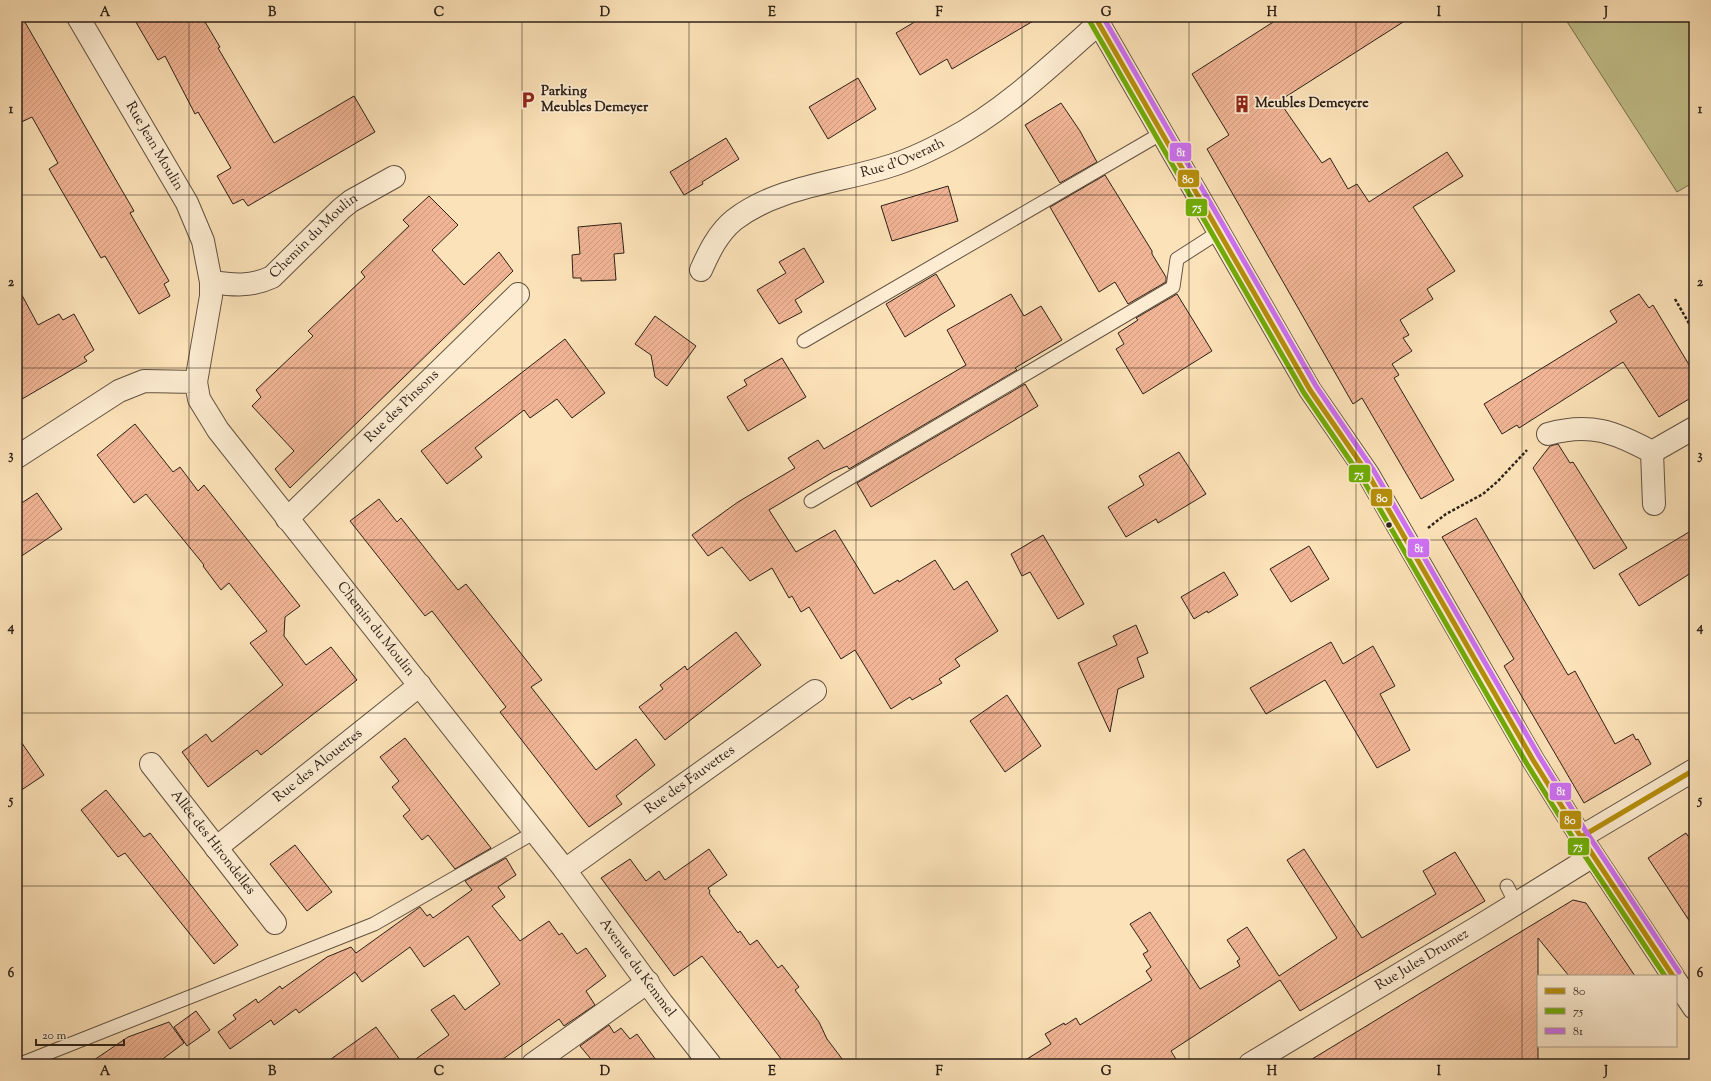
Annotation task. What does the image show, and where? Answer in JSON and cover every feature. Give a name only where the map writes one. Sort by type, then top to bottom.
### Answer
[{"type":"street","name":"Rue Jean Moulin","points":[[78,17],[187,204],[203,241],[211,282]]},
{"type":"street","points":[[1097,20],[1310,390],[1356,456],[1533,760],[1593,856],[1672,975]]},
{"type":"street","name":"Rue d'Overath","points":[[701,270],[710,248],[734,220],[759,205],[788,193],[896,164],[950,140],[974,126],[1006,103],[1097,20]]},
{"type":"street","name":"Chemin du Moulin","points":[[394,177],[351,201],[341,209],[272,277],[260,282],[248,284],[233,285],[211,282],[211,296],[196,382],[199,399],[207,414],[288,519],[565,870]]},
{"type":"street","name":"Rue des Pinsons","points":[[288,519],[518,294]]},
{"type":"street","points":[[17,457],[119,391],[132,385],[150,381],[196,382]]},
{"type":"street","points":[[1652,452],[1694,428]]},
{"type":"street","points":[[1548,434],[1570,429],[1591,429],[1623,437],[1652,452]]},
{"type":"street","points":[[1652,452],[1654,504]]},
{"type":"street","name":"Rue des Alouettes","points":[[216,848],[420,685]]},
{"type":"street","name":"Rue des Fauvettes","points":[[565,870],[815,691]]},
{"type":"street","name":"Allée des Hirondelles","points":[[150,764],[275,923]]},
{"type":"street","points":[[1581,837],[1694,770]]},
{"type":"street","name":"Rue Jules Drumez","points":[[1250,1064],[1511,895],[1593,856]]},
{"type":"street","name":"Avenue du Kemmel","points":[[565,870],[710,1064]]},
{"type":"street","points":[[533,1064],[648,982]]},
{"type":"street","points":[[1677,982],[1694,1008]]},
{"type":"lane","points":[[804,341],[1162,133]]},
{"type":"lane","points":[[811,501],[1173,287],[1177,259],[1219,232]]},
{"type":"lane","points":[[24,1062],[374,924],[535,832]]},
{"type":"path","points":[[1675,299],[1694,332]]},
{"type":"path","points":[[1409,546],[1446,514],[1483,494],[1498,481],[1518,458],[1548,434]]},
{"type":"shaded area","points":[[1564,17],[1694,17],[1694,182],[1677,192]]},
{"type":"building","points":[[17,17],[22,17],[134,211],[130,213],[169,281],[164,284],[170,296],[139,314],[105,256],[101,258],[49,169],[58,163],[32,117],[17,124]]},
{"type":"building","points":[[133,17],[202,17],[220,47],[218,48],[274,143],[354,96],[375,132],[248,206],[243,199],[233,204],[217,176],[231,168],[198,112],[195,114],[165,56],[158,60]]},
{"type":"building","points":[[923,17],[1040,17],[952,69],[947,59],[920,75],[896,33]]},
{"type":"building","points":[[1281,17],[1411,17],[1279,101],[1322,163],[1330,158],[1348,189],[1357,184],[1369,202],[1447,152],[1463,176],[1413,207],[1455,271],[1427,289],[1433,299],[1400,320],[1409,335],[1403,338],[1412,351],[1392,364],[1399,375],[1394,378],[1454,480],[1421,499],[1362,398],[1353,404],[1207,149],[1229,135],[1192,74]]},
{"type":"building","points":[[858,78],[876,109],[828,139],[809,107]]},
{"type":"building","points":[[1061,103],[1080,131],[1097,162],[1060,183],[1025,125]]},
{"type":"building","points":[[726,138],[739,159],[702,182],[703,184],[684,195],[670,172]]},
{"type":"building","points":[[1105,175],[1152,251],[1152,254],[1166,277],[1166,282],[1128,304],[1115,282],[1099,292],[1050,207]]},
{"type":"building","points":[[948,186],[958,221],[892,241],[881,206]]},
{"type":"building","points":[[429,196],[458,225],[432,250],[464,285],[499,252],[513,271],[290,488],[275,469],[294,451],[252,406],[261,397],[256,390],[313,336],[308,331],[365,277],[361,272],[409,226],[403,220]]},
{"type":"building","points":[[621,223],[624,253],[614,254],[616,280],[581,281],[581,278],[573,278],[572,255],[580,254],[578,227]]},
{"type":"building","points":[[804,248],[824,282],[795,300],[802,312],[779,324],[757,290],[786,273],[779,262]]},
{"type":"building","points":[[936,274],[955,306],[905,337],[886,304]]},
{"type":"building","points":[[17,286],[38,325],[59,314],[63,320],[74,314],[94,350],[84,357],[87,361],[17,402]]},
{"type":"building","points":[[1011,294],[1024,316],[1041,306],[1062,340],[1015,368],[1017,370],[849,469],[847,466],[833,472],[769,510],[796,552],[835,530],[874,594],[898,580],[899,582],[935,560],[954,590],[967,581],[998,631],[955,659],[960,666],[939,679],[942,683],[912,700],[910,697],[891,709],[855,650],[841,659],[809,607],[801,612],[792,596],[789,598],[772,568],[750,581],[722,547],[708,556],[692,535],[738,502],[795,468],[788,458],[818,440],[824,449],[966,365],[947,330]]},
{"type":"building","points":[[1177,294],[1212,351],[1143,394],[1116,349],[1124,344],[1118,333],[1138,320],[1136,318]]},
{"type":"building","points":[[1639,294],[1649,308],[1653,305],[1694,373],[1694,396],[1659,417],[1623,362],[1519,428],[1517,425],[1502,434],[1484,404],[1617,322],[1610,311]]},
{"type":"building","points":[[655,316],[696,346],[667,386],[655,377],[651,355],[635,344]]},
{"type":"building","points":[[565,339],[605,393],[572,418],[557,399],[530,418],[524,410],[475,448],[482,457],[447,484],[421,451]]},
{"type":"building","points":[[782,358],[806,397],[748,431],[727,397],[747,385],[744,380]]},
{"type":"building","points":[[1025,384],[1038,406],[871,507],[857,483]]},
{"type":"building","points":[[135,424],[173,472],[180,467],[198,491],[204,485],[300,606],[285,617],[284,636],[306,665],[331,647],[357,680],[261,755],[257,750],[208,787],[182,752],[206,734],[212,742],[283,685],[250,643],[267,631],[229,583],[221,590],[203,566],[204,565],[146,494],[134,503],[97,455]]},
{"type":"building","points":[[1558,444],[1570,463],[1573,462],[1627,548],[1594,569],[1533,468],[1550,446]]},
{"type":"building","points":[[1179,452],[1206,494],[1158,523],[1156,519],[1126,537],[1108,507],[1144,485],[1139,476]]},
{"type":"building","points":[[37,493],[62,529],[17,559],[17,506]]},
{"type":"building","points":[[379,499],[397,522],[401,518],[458,590],[466,584],[542,680],[531,687],[596,770],[636,739],[655,765],[616,796],[622,804],[589,827],[500,712],[506,707],[432,611],[425,616],[350,521]]},
{"type":"building","points":[[1476,518],[1568,675],[1575,671],[1615,744],[1633,734],[1636,740],[1638,739],[1651,764],[1584,803],[1504,666],[1514,659],[1442,537]]},
{"type":"building","points":[[1694,529],[1694,571],[1639,606],[1619,574]]},
{"type":"building","points":[[1043,535],[1084,604],[1058,619],[1030,572],[1022,576],[1011,554]]},
{"type":"building","points":[[1309,546],[1329,579],[1291,602],[1270,569]]},
{"type":"building","points":[[1224,572],[1238,595],[1208,613],[1207,611],[1194,619],[1181,597]]},
{"type":"building","points":[[1136,625],[1148,653],[1137,658],[1144,677],[1118,689],[1110,732],[1078,663],[1117,645],[1113,636]]},
{"type":"building","points":[[736,632],[761,665],[665,740],[639,707],[663,689],[660,685],[685,666],[687,670]]},
{"type":"building","points":[[1331,642],[1343,664],[1373,646],[1395,686],[1380,694],[1410,750],[1377,768],[1325,680],[1266,714],[1250,688]]},
{"type":"building","points":[[1007,695],[1041,746],[1005,772],[970,721]]},
{"type":"building","points":[[17,736],[44,775],[17,793]]},
{"type":"building","points":[[405,738],[491,848],[455,869],[428,835],[422,840],[403,816],[410,810],[392,787],[399,781],[380,757]]},
{"type":"building","points":[[106,790],[144,837],[150,833],[238,945],[214,964],[125,853],[118,857],[81,810]]},
{"type":"building","points":[[1686,833],[1694,845],[1694,928],[1648,858]]},
{"type":"building","points":[[295,845],[332,892],[307,911],[270,864]]},
{"type":"building","points":[[709,849],[727,875],[708,888],[710,891],[709,893],[738,933],[740,931],[750,945],[757,940],[778,968],[782,965],[799,987],[795,990],[819,1022],[827,1039],[846,1064],[785,1064],[702,956],[674,976],[601,878],[630,859],[646,881],[659,871],[665,880]]},
{"type":"building","points":[[1304,849],[1362,938],[1436,894],[1423,871],[1455,852],[1485,901],[1300,1011],[1280,980],[1171,1051],[1179,1064],[1019,1064],[1051,1044],[1045,1034],[1076,1018],[1080,1025],[1152,980],[1146,971],[1151,967],[1143,954],[1148,951],[1130,924],[1150,912],[1200,989],[1240,966],[1237,961],[1240,959],[1227,940],[1247,927],[1279,976],[1337,938],[1287,860]]},
{"type":"building","points":[[506,858],[516,875],[498,887],[505,897],[492,906],[520,941],[549,921],[559,935],[562,933],[577,954],[586,948],[606,976],[586,991],[595,1005],[564,1026],[559,1019],[496,1064],[409,1064],[449,1035],[431,1010],[454,995],[465,1010],[500,984],[468,936],[424,967],[410,947],[362,982],[355,972],[299,1013],[296,1009],[274,1025],[271,1020],[230,1049],[218,1032],[236,1019],[233,1015],[256,999],[258,1003],[280,986],[282,989],[327,957],[351,947],[356,953],[420,907],[427,916],[430,914],[433,918],[472,890],[465,881]]},
{"type":"building","points":[[1573,900],[1586,903],[1634,975],[1568,975],[1538,938],[1538,1064],[1304,1064]]},
{"type":"building","points":[[196,1011],[210,1030],[187,1046],[174,1027]]},
{"type":"building","points":[[169,1022],[184,1043],[156,1064],[88,1064],[128,1037]]},
{"type":"building","points":[[609,1025],[614,1033],[621,1028],[630,1039],[637,1034],[659,1064],[595,1064],[580,1046]]},
{"type":"building","points":[[376,1027],[403,1064],[324,1064]]},
{"type":"transit line","name":"80","points":[[1095,17],[1310,390],[1368,474],[1533,760],[1581,837],[1672,975]]},
{"type":"transit line","name":"81","points":[[1103,17],[1316,386],[1374,471],[1539,756],[1587,833],[1679,972]]},
{"type":"transit line","name":"75","points":[[1089,20],[1304,393],[1362,478],[1527,764],[1575,841],[1664,975]]},
{"type":"transit line","name":"80","points":[[1581,837],[1694,770]]},
{"type":"place","name":"Parking Meubles Demeyer","points":[[528,100]]},
{"type":"place","name":"Meubles Demeyere","points":[[1242,104]]}]
